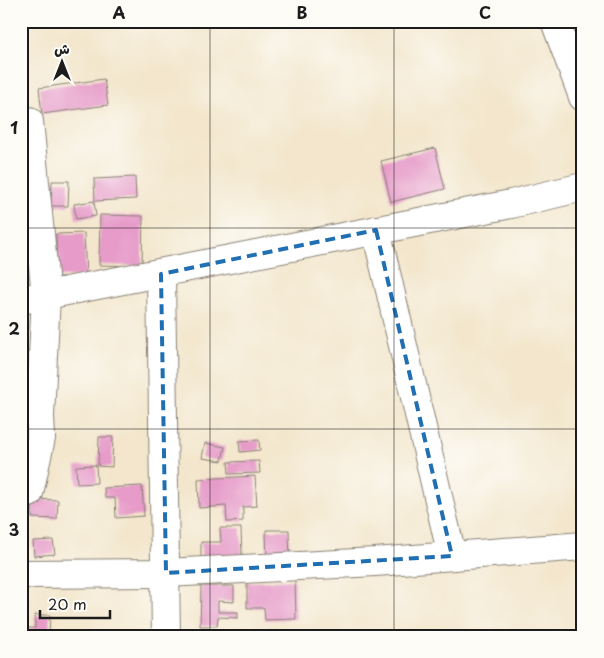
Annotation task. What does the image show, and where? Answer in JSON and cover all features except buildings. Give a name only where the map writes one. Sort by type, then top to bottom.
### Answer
[{"type":"street","points":[[555,21],[583,97]]},
{"type":"street","points":[[21,493],[29,493],[41,438],[34,298],[29,120]]},
{"type":"street","points":[[34,298],[511,204],[583,187]]},
{"type":"street","points":[[376,230],[452,556]]},
{"type":"street","points":[[161,274],[166,637]]},
{"type":"street","points":[[21,574],[166,573],[375,562],[583,546]]},
{"type":"highlighted area","points":[[376,230],[452,556],[166,573],[161,274]]}]
